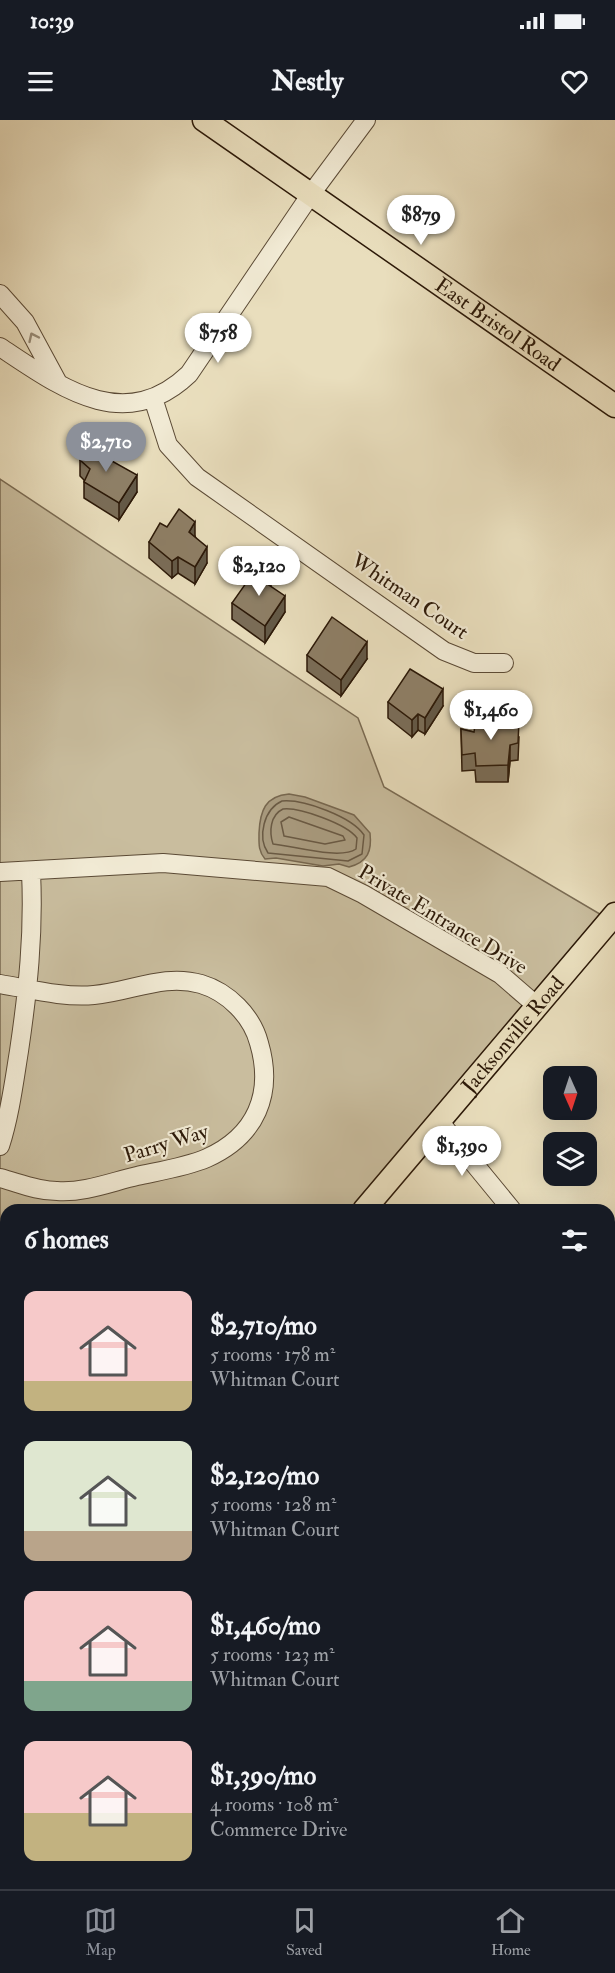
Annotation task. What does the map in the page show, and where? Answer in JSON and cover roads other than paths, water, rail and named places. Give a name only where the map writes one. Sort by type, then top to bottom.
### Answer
[{"type":"main road","name":"East Bristol Road","points":[[204,120],[615,405]]},
{"type":"main road","name":"Jacksonville Road","points":[[369,1204],[615,914]]},
{"type":"street","points":[[0,347],[84,398],[104,403],[153,398],[175,386],[189,374],[311,194],[366,120]]},
{"type":"street","points":[[0,294],[25,322],[59,384]]},
{"type":"street","name":"Whitman Court","points":[[153,398],[168,445],[196,477],[444,651],[474,663],[504,663]]},
{"type":"street","name":"Private Entrance Drive","points":[[0,872],[163,863],[328,878],[363,894],[500,974],[537,1006]]},
{"type":"street","points":[[0,1146],[11,1099],[28,988],[33,929],[32,872]]},
{"type":"street","name":"Parry Way","points":[[0,984],[72,995],[94,995],[159,981],[181,980],[203,985],[224,995],[249,1020],[257,1034],[263,1057],[265,1086],[261,1104],[242,1135],[229,1147],[205,1159],[68,1191],[42,1190],[0,1178]]},
{"type":"street","points":[[439,1121],[507,1204]]},
{"type":"water","points":[[289,794],[305,797],[354,815],[370,833],[370,845],[365,859],[349,867],[339,864],[323,866],[276,858],[265,859],[259,844],[260,825],[265,806],[274,798]]}]
